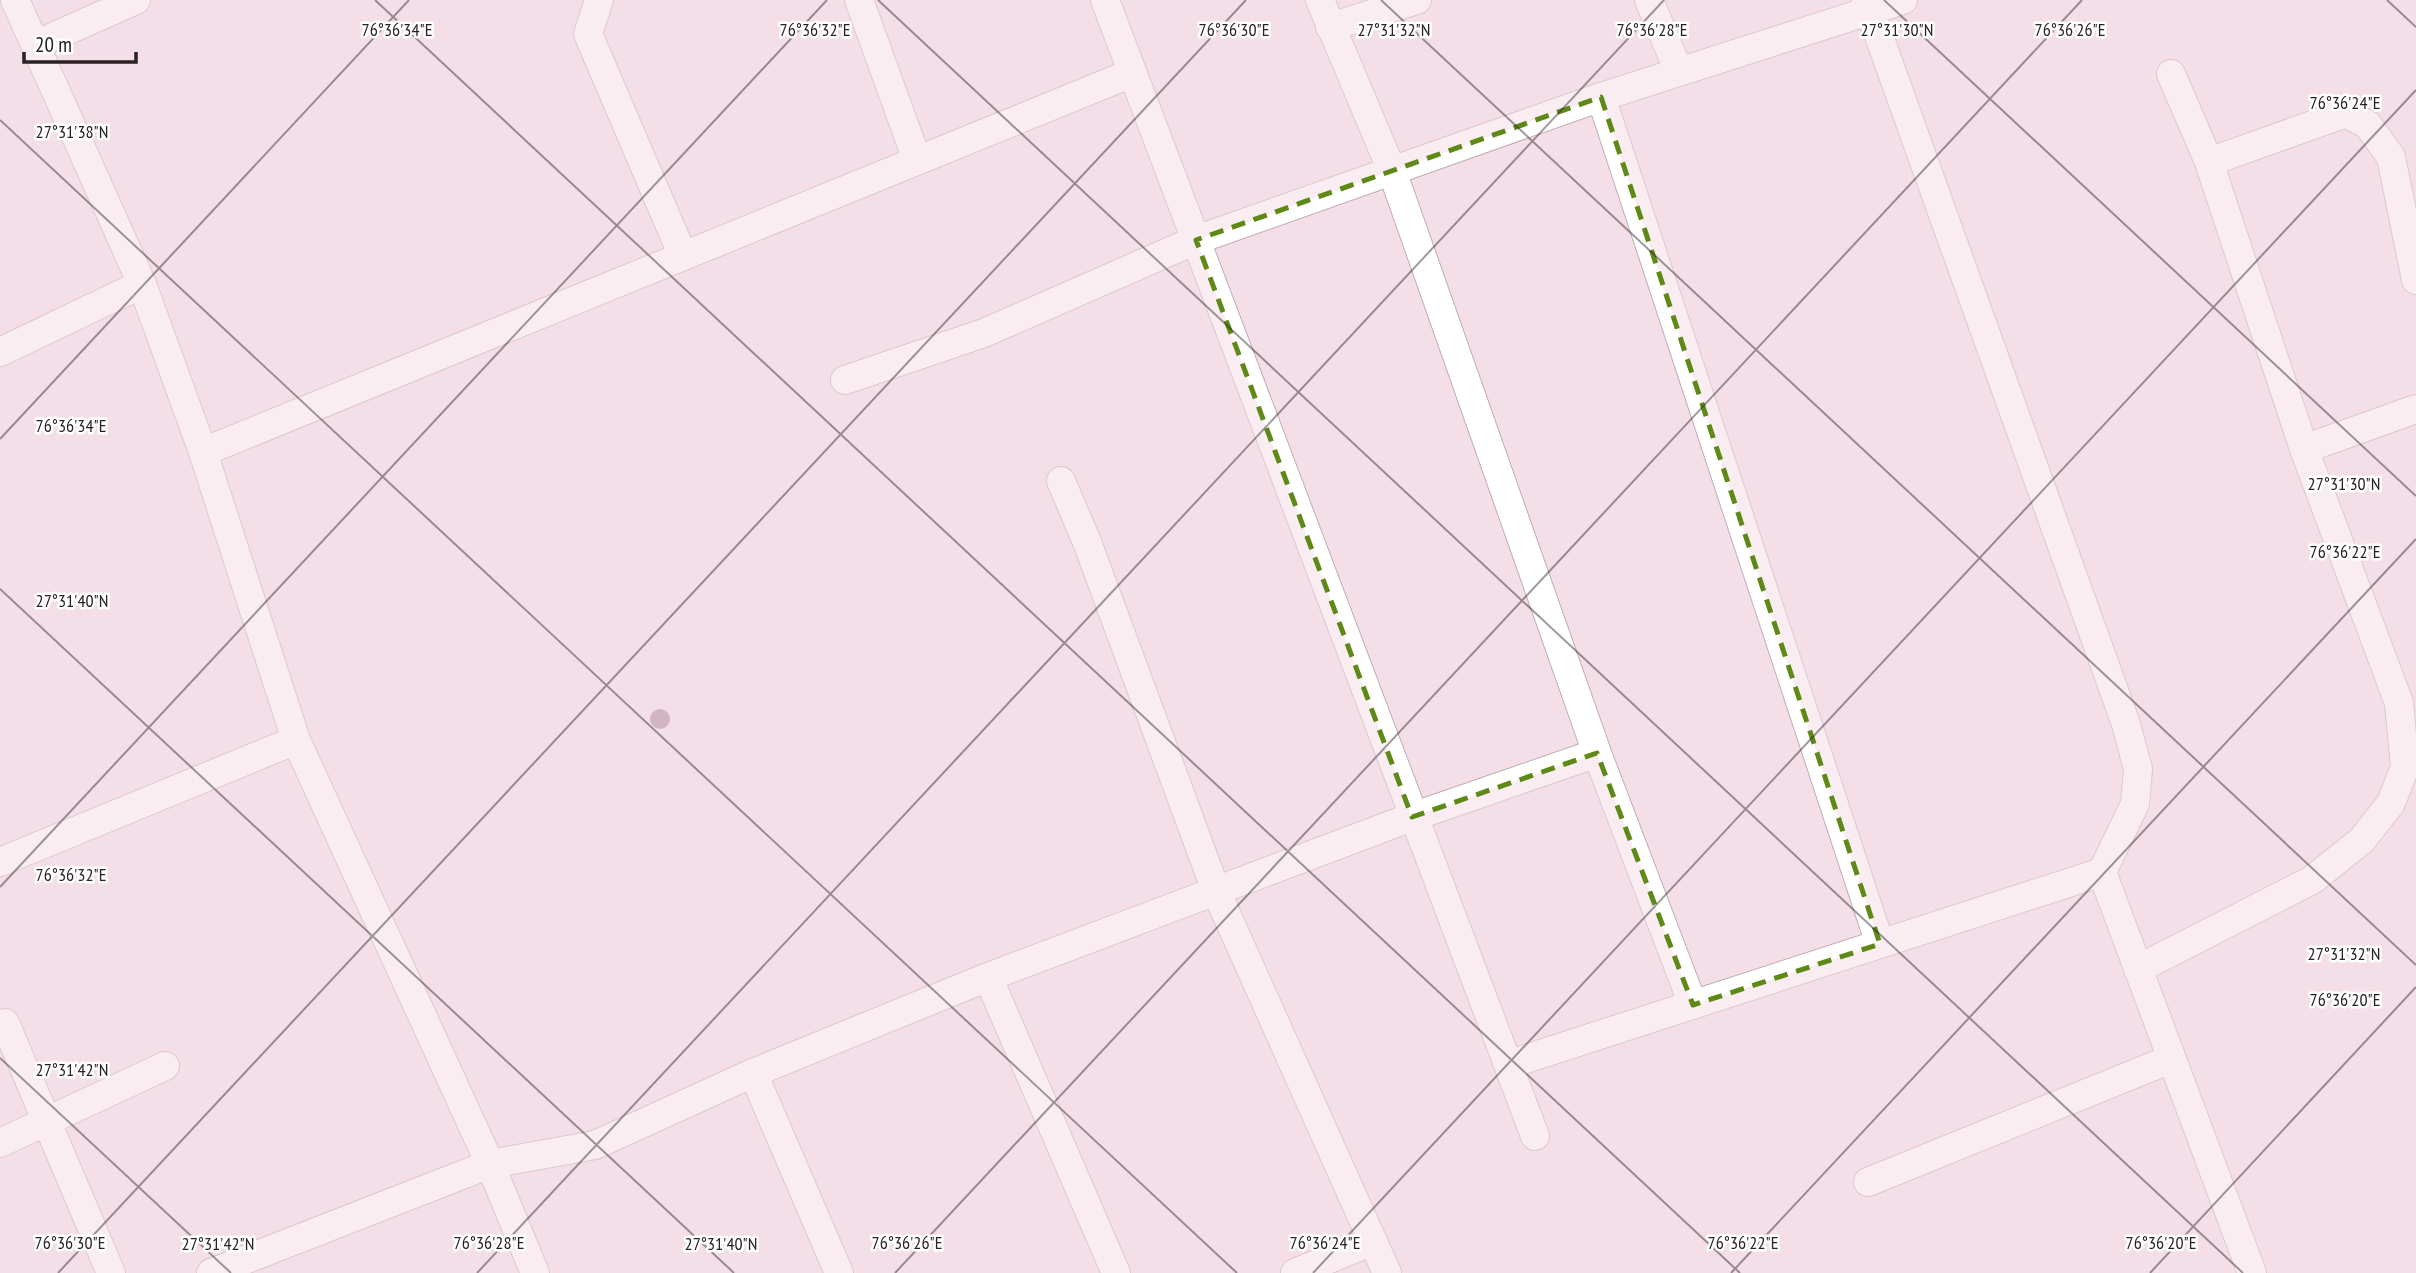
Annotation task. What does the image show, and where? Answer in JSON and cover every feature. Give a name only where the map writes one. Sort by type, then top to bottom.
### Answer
[{"type":"street","points":[[15,0],[37,44],[142,284],[203,452],[296,740],[490,1164],[535,1273]]},
{"type":"street","points":[[37,44],[136,0]]},
{"type":"street","points":[[599,0],[588,34],[683,256]]},
{"type":"street","points":[[859,0],[916,160]]},
{"type":"street","points":[[1105,0],[1412,817],[1510,1064],[1535,1136]]},
{"type":"street","points":[[1320,0],[1392,171],[1597,753],[1693,1004]]},
{"type":"street","points":[[1330,27],[1417,0]]},
{"type":"street","points":[[1649,0],[1679,72]]},
{"type":"street","points":[[845,380],[984,333],[1196,240],[1868,5],[1903,0]]},
{"type":"street","points":[[1510,1064],[2102,872],[2135,804],[2138,769],[2126,724],[1868,5]]},
{"type":"street","points":[[203,452],[1132,72]]},
{"type":"street","points":[[2138,969],[2312,880],[2362,839],[2391,803],[2404,767],[2399,703],[2304,449],[2209,162],[2171,74]]},
{"type":"street","points":[[1601,97],[1880,944]]},
{"type":"street","points":[[2209,162],[2346,113],[2368,125],[2392,157],[2416,280]]},
{"type":"street","points":[[0,352],[142,284]]},
{"type":"street","points":[[2304,449],[2416,409]]},
{"type":"street","points":[[1060,481],[1087,542],[1216,891],[1387,1273]]},
{"type":"street","points":[[0,862],[296,740]]},
{"type":"street","points":[[211,1273],[490,1164],[595,1144],[753,1073],[988,977],[1412,817],[1597,753]]},
{"type":"street","points":[[2102,872],[2252,1273]]},
{"type":"street","points":[[988,977],[1116,1273]]},
{"type":"street","points":[[5,1023],[111,1273]]},
{"type":"street","points":[[1868,1182],[2172,1059]]},
{"type":"street","points":[[0,1143],[164,1066]]},
{"type":"street","points":[[753,1073],[839,1273]]},
{"type":"street","points":[[1296,1273],[1373,1241]]},
{"type":"highlighted area","points":[[1601,97],[1880,944],[1693,1005],[1597,753],[1412,817],[1196,240]]}]
